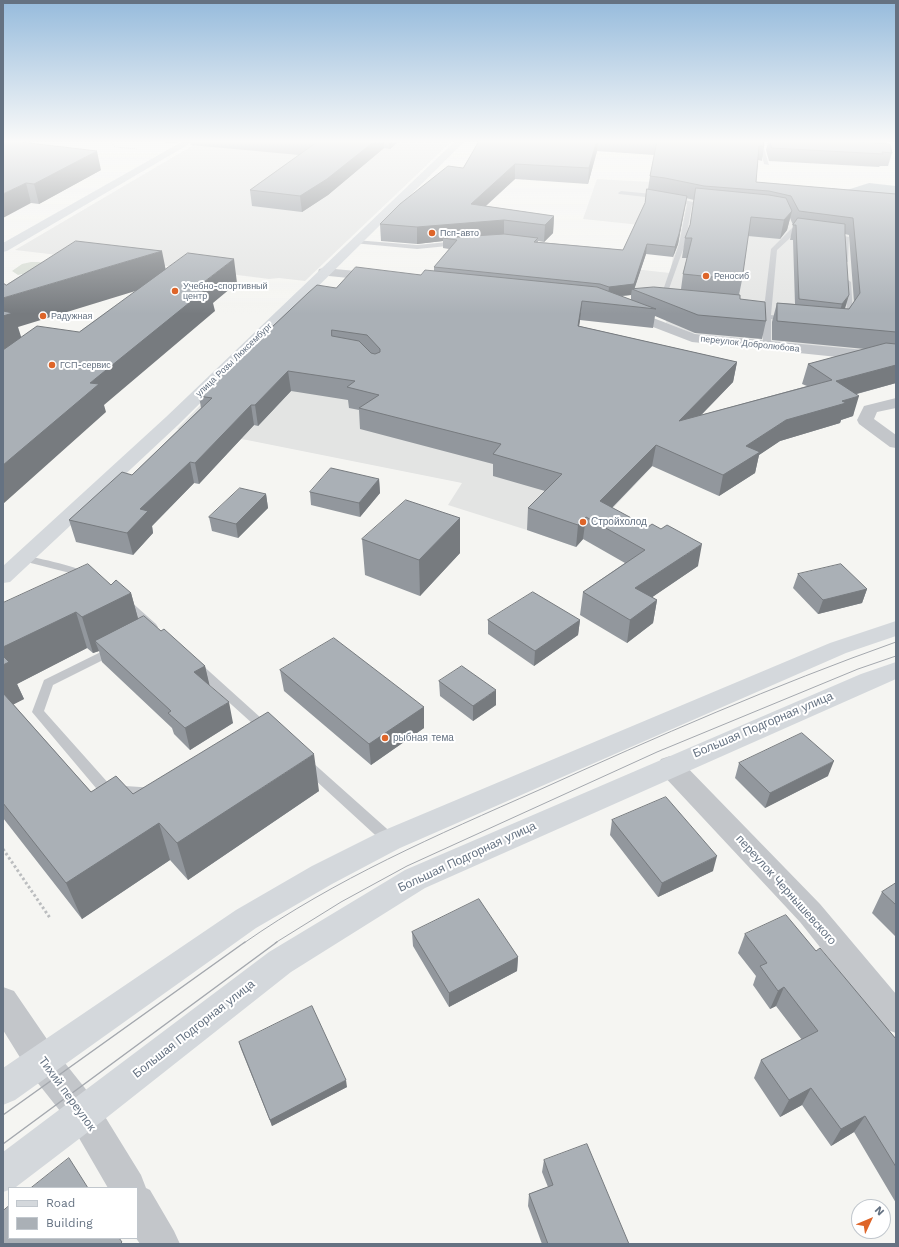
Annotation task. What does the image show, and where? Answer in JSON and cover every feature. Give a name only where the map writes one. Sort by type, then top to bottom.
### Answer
[{"type":"main road","points":[[3,248],[90,198]]},
{"type":"main road","name":"улица Розы Люксембург","points":[[3,577],[172,420],[401,198]]},
{"type":"main road","points":[[3,1088],[41,1060],[246,920],[322,875],[390,840],[838,648],[896,628]]},
{"type":"main road","name":"Большая Подгорная улица","points":[[3,1174],[84,1114],[280,962],[350,917],[415,879],[670,766],[862,683],[896,670]]},
{"type":"street","points":[[324,272],[394,279]]},
{"type":"street","points":[[658,298],[678,301]]},
{"type":"street","name":"переулок Добролюбова","points":[[637,300],[618,304],[692,338],[896,358]]},
{"type":"street","points":[[753,309],[767,314]]},
{"type":"street","points":[[896,403],[870,409],[865,420],[896,443]]},
{"type":"street","name":"переулок Чернышевского","points":[[670,766],[810,913],[896,1018]]},
{"type":"street","name":"Тихий переулок","points":[[3,1002],[41,1060],[84,1114],[127,1187]]},
{"type":"street","points":[[138,1205],[161,1244]]},
{"type":"lane","points":[[668,198],[717,207]]},
{"type":"lane","points":[[658,298],[682,244],[690,203]]},
{"type":"lane","points":[[767,346],[767,314],[774,249],[787,238],[791,228],[815,233]]},
{"type":"lane","points":[[823,234],[846,237],[846,266]]},
{"type":"lane","points":[[355,242],[417,247],[462,243]]},
{"type":"lane","points":[[840,325],[850,312],[847,274]]},
{"type":"lane","points":[[767,314],[796,320]]},
{"type":"lane","points":[[23,558],[74,571],[99,582]]},
{"type":"lane","points":[[119,596],[157,631],[140,636]]},
{"type":"lane","points":[[126,643],[48,683],[38,712],[106,790],[148,793],[161,785]]},
{"type":"lane","points":[[190,660],[278,739]]},
{"type":"lane","points":[[247,732],[260,724]]},
{"type":"lane","points":[[296,755],[390,840]]},
{"type":"path","points":[[3,848],[50,918]]},
{"type":"shaded area","points":[[103,198],[392,198],[305,281],[279,278],[269,279],[143,263],[134,264],[15,250]]},
{"type":"shaded area","points":[[590,198],[792,198],[896,210],[896,354],[787,345],[692,333],[666,323],[669,293],[628,290],[634,269],[670,273],[678,229],[583,219]]},
{"type":"shaded area","points":[[874,198],[896,198],[896,205]]},
{"type":"shaded area","points":[[31,262],[97,269],[32,272],[18,275],[12,271],[22,264]]},
{"type":"shaded area","points":[[271,334],[699,374],[733,382],[576,547],[448,505],[462,483],[247,440],[177,429]]},
{"type":"building","points":[[407,198],[477,198],[471,204],[554,216],[545,225],[504,220],[417,227],[380,224]]},
{"type":"building","points":[[646,198],[687,198],[675,247],[647,244],[634,284],[609,287],[600,284],[434,267],[457,240],[443,238],[504,234],[538,238],[534,242],[623,250],[645,203]]},
{"type":"building","points":[[694,198],[786,198],[792,211],[784,220],[751,217],[742,280],[683,274],[692,238],[685,238],[690,225]]},
{"type":"building","points":[[792,198],[896,198],[896,332],[777,321],[777,303],[849,309],[860,293],[853,218],[799,211]]},
{"type":"building","points":[[798,218],[845,224],[849,295],[842,304],[799,299],[796,225],[793,225]]},
{"type":"building","points":[[76,241],[162,251],[3,298],[3,283],[6,285]]},
{"type":"building","points":[[188,253],[234,259],[200,285],[210,286],[90,383],[99,384],[3,465],[3,350],[37,326],[79,332]]},
{"type":"building","points":[[356,267],[421,275],[425,270],[597,287],[656,309],[582,301],[578,326],[737,362],[679,421],[832,380],[808,364],[886,343],[896,344],[896,365],[836,381],[859,396],[842,401],[846,403],[786,420],[746,446],[760,452],[723,475],[656,445],[600,501],[648,527],[652,524],[661,529],[667,525],[702,544],[635,588],[657,600],[630,620],[583,592],[645,550],[586,517],[578,525],[528,508],[562,474],[493,454],[501,444],[359,408],[379,395],[347,387],[355,381],[288,371],[255,405],[251,405],[195,463],[190,462],[140,509],[148,511],[127,533],[69,520],[122,472],[132,475],[212,398],[199,396],[317,285],[336,288]],"holes":[[[332,330],[367,335],[380,349],[380,352],[375,354],[371,353],[359,341],[332,336]]]},
{"type":"building","points":[[654,287],[740,295],[740,299],[765,302],[766,321],[698,315],[632,289]]},
{"type":"building","points":[[3,311],[13,313],[3,316]]},
{"type":"building","points":[[331,468],[379,479],[359,503],[310,492]]},
{"type":"building","points":[[240,488],[266,494],[236,524],[209,517]]},
{"type":"building","points":[[406,500],[460,518],[419,560],[362,539]]},
{"type":"building","points":[[88,564],[111,585],[116,580],[131,593],[82,617],[76,612],[3,647],[3,603]]},
{"type":"building","points":[[841,564],[867,589],[823,600],[798,574]]},
{"type":"building","points":[[533,592],[580,620],[535,651],[488,620]]},
{"type":"building","points":[[144,616],[161,631],[164,629],[205,666],[194,672],[229,702],[185,728],[168,713],[171,711],[95,641]]},
{"type":"building","points":[[334,638],[424,707],[369,744],[280,670]]},
{"type":"building","points":[[3,656],[9,662],[3,665]]},
{"type":"building","points":[[462,666],[496,690],[473,706],[439,681]]},
{"type":"building","points":[[3,693],[91,792],[116,776],[133,794],[268,712],[314,754],[177,843],[159,823],[66,883],[3,803]]},
{"type":"building","points":[[802,733],[834,761],[770,793],[739,763]]},
{"type":"building","points":[[666,797],[717,856],[662,883],[612,820]]},
{"type":"building","points":[[896,883],[896,905],[882,892]]},
{"type":"building","points":[[479,899],[518,957],[449,993],[412,932]]},
{"type":"building","points":[[786,915],[816,951],[820,948],[896,1039],[896,1167],[865,1116],[841,1129],[811,1088],[789,1100],[761,1060],[818,1031],[784,987],[778,991],[760,966],[767,963],[745,934]]},
{"type":"building","points":[[312,1006],[346,1080],[270,1120],[239,1042]]},
{"type":"building","points":[[587,1144],[629,1244],[548,1244],[529,1194],[553,1185],[544,1160]]},
{"type":"building","points":[[69,1158],[87,1187],[32,1187]]},
{"type":"building","points":[[8,1207],[8,1239],[120,1239],[122,1242],[120,1244],[3,1244],[3,1211]]},
{"type":"tram line","points":[[244,943],[314,898],[350,878],[425,841],[716,712],[896,642]]},
{"type":"tram line","points":[[275,943],[341,902],[407,866],[657,752],[858,669],[896,656]]},
{"type":"tram line","points":[[3,1115],[245,942]]},
{"type":"tram line","points":[[3,1144],[277,942]]},
{"type":"place","name":"Псп-авто","points":[[432,233]]},
{"type":"place","name":"Реносиб","points":[[706,276]]},
{"type":"place","name":"Учебно-спортивный центр","points":[[175,291]]},
{"type":"place","name":"Радужная","points":[[43,316]]},
{"type":"place","name":"ГСП-сервис","points":[[52,365]]},
{"type":"place","name":"Стройхолод","points":[[583,522]]},
{"type":"place","name":"рыбная тема","points":[[385,738]]}]
